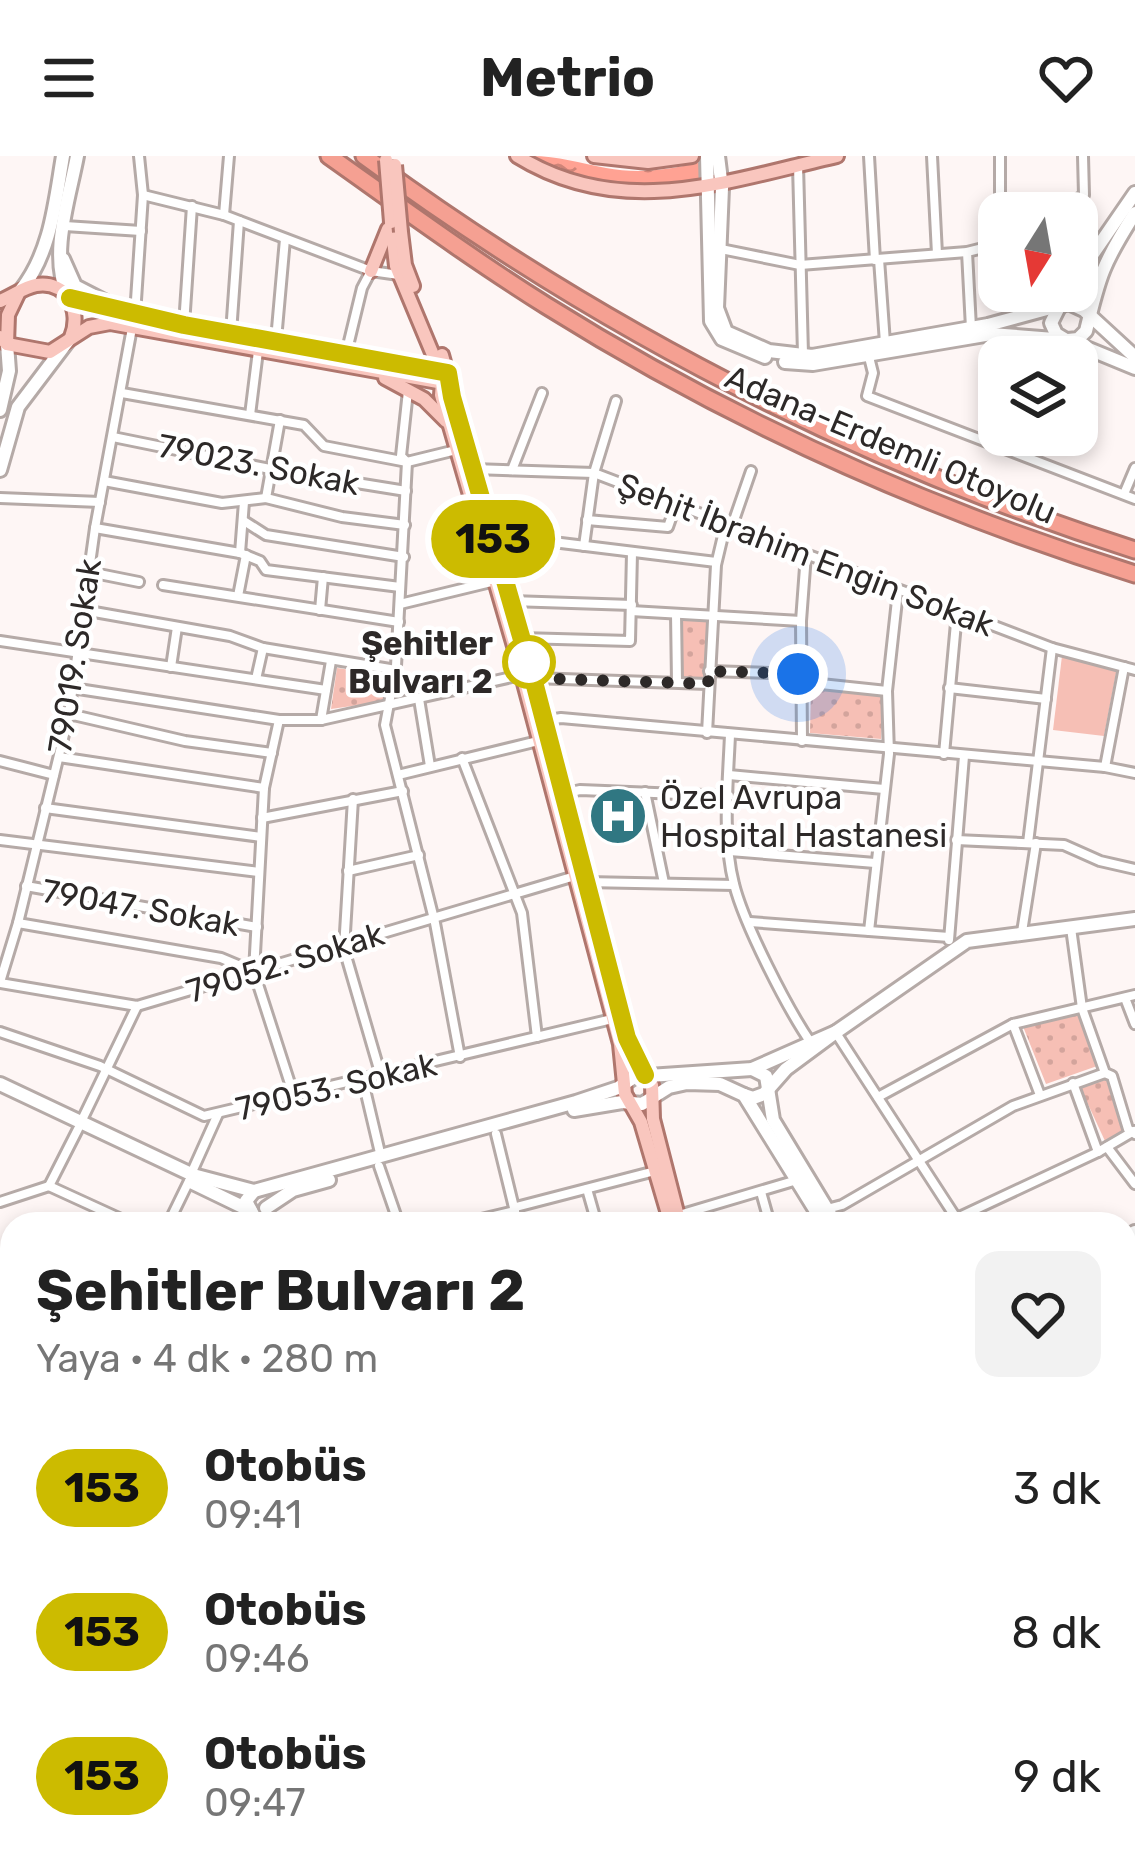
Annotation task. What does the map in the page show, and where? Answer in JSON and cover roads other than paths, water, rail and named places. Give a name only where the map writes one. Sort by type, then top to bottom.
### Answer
[{"type":"highway","name":"Adana-Erdemli Otoyolu","points":[[329,156],[549,307],[700,394],[926,498],[1135,574]]},
{"type":"highway","name":"Adana-Erdemli Otoyolu","points":[[364,156],[514,260],[710,373],[909,467],[1135,550]]},
{"type":"main road","points":[[0,410],[9,370],[3,341],[8,314],[34,274],[48,237],[63,156]]},
{"type":"main road","points":[[0,470],[18,406],[68,341],[76,321],[62,282],[61,252],[77,156]]},
{"type":"main road","points":[[517,156],[571,182],[623,193],[667,193],[837,156]]},
{"type":"main road","points":[[597,156],[648,162],[692,156]]},
{"type":"main road","points":[[707,156],[714,183]]},
{"type":"main road","points":[[718,156],[714,248],[717,308],[726,332],[769,351],[802,356],[867,351],[885,343],[1041,312]]},
{"type":"main road","points":[[391,159],[400,275],[445,378],[441,395],[544,721],[624,1083],[672,1212]]},
{"type":"main road","points":[[1098,247],[1135,193]]},
{"type":"main road","points":[[1083,336],[1101,268],[1135,213]]},
{"type":"main road","points":[[371,271],[396,227]]},
{"type":"main road","points":[[396,227],[511,601],[540,741],[627,1038],[652,1085],[658,1144],[674,1212]]},
{"type":"main road","points":[[714,248],[708,307],[715,331],[722,339],[768,359],[799,364],[991,334],[1016,336]]},
{"type":"main road","points":[[61,252],[75,286],[134,320]]},
{"type":"main road","points":[[0,302],[39,284],[51,285],[70,298],[134,320],[259,350],[374,371],[445,378]]},
{"type":"main road","points":[[1085,312],[1135,357]]},
{"type":"main road","points":[[3,341],[50,352],[92,326],[134,320],[409,366],[445,378]]},
{"type":"main road","points":[[409,366],[422,355],[425,331]]},
{"type":"main road","points":[[1098,353],[1135,368]]},
{"type":"main road","points":[[374,371],[433,406],[451,427]]},
{"type":"main road","points":[[817,1212],[744,1095],[741,1080],[752,1069],[813,1046],[967,941],[1135,919]]},
{"type":"main road","points":[[190,1177],[254,1190],[496,1134],[578,1109],[610,1102],[642,1104],[669,1087],[687,1083],[720,1084],[758,1097],[813,1046]]},
{"type":"main road","points":[[261,1212],[293,1190],[607,1093],[645,1075],[752,1069],[762,1071],[773,1120],[829,1212]]},
{"type":"main road","points":[[0,1088],[254,1212]]},
{"type":"main road","points":[[254,1190],[246,1201],[256,1212]]},
{"type":"street","name":"79019. Sokak","points":[[0,982],[69,714],[95,528],[134,320],[143,195],[139,156]]},
{"type":"street","points":[[224,215],[229,156]]},
{"type":"street","points":[[868,156],[885,343]]},
{"type":"street","points":[[932,156],[937,254]]},
{"type":"street","points":[[1000,156],[1000,192]]},
{"type":"street","points":[[1083,156],[1084,192]]},
{"type":"street","points":[[798,165],[802,356]]},
{"type":"street","points":[[143,195],[224,215],[371,271],[400,275]]},
{"type":"street","points":[[184,325],[192,206]]},
{"type":"street","points":[[230,333],[239,221]]},
{"type":"street","points":[[64,226],[141,231]]},
{"type":"street","points":[[275,342],[285,239]]},
{"type":"street","points":[[714,248],[800,265],[978,249]]},
{"type":"street","points":[[967,252],[971,328]]},
{"type":"street","points":[[345,356],[362,288],[371,271]]},
{"type":"street","points":[[250,415],[259,350]]},
{"type":"street","points":[[867,351],[873,373],[868,396],[1135,499]]},
{"type":"street","points":[[407,462],[400,456],[408,391]]},
{"type":"street","points":[[122,393],[304,424],[324,446],[407,462],[458,450]]},
{"type":"street","points":[[512,470],[542,393]]},
{"type":"street","points":[[584,547],[594,473],[616,401]]},
{"type":"street","points":[[266,498],[280,420]]},
{"type":"street","name":"79023. Sokak","points":[[113,437],[406,490]]},
{"type":"street","points":[[407,462],[396,670],[385,724],[434,917],[460,1057]]},
{"type":"street","points":[[1124,495],[1135,468]]},
{"type":"street","name":"Şehit İbrahim Engin Sokak","points":[[472,469],[594,473],[1052,648],[1135,670]]},
{"type":"street","points":[[707,733],[716,562],[752,471]]},
{"type":"street","points":[[104,481],[222,503],[266,498],[342,517],[405,525]]},
{"type":"street","points":[[0,498],[100,502]]},
{"type":"street","points":[[238,596],[244,502]]},
{"type":"street","points":[[587,520],[668,527],[676,504]]},
{"type":"street","points":[[244,521],[266,536],[404,557]]},
{"type":"street","points":[[95,528],[243,554],[260,561],[266,570],[400,586]]},
{"type":"street","points":[[493,538],[716,562]]},
{"type":"street","points":[[521,638],[630,640],[632,553]]},
{"type":"street","points":[[802,741],[806,554]]},
{"type":"street","points":[[89,572],[139,582]]},
{"type":"street","points":[[320,610],[323,578]]},
{"type":"street","points":[[400,604],[496,581]]},
{"type":"street","points":[[163,585],[399,622]]},
{"type":"street","points":[[869,931],[898,591]]},
{"type":"street","points":[[511,601],[801,621]]},
{"type":"street","points":[[83,610],[396,670]]},
{"type":"street","points":[[944,754],[957,612]]},
{"type":"street","points":[[676,614],[676,682]]},
{"type":"street","points":[[172,667],[177,627]]},
{"type":"street","points":[[0,641],[326,690]]},
{"type":"street","points":[[256,679],[263,648]]},
{"type":"street","points":[[1022,932],[1052,648]]},
{"type":"street","points":[[321,720],[331,661]]},
{"type":"street","points":[[1105,767],[1124,667]]},
{"type":"street","points":[[709,671],[887,691]]},
{"type":"street","points":[[73,688],[279,720],[321,720],[528,676],[708,684]]},
{"type":"street","points":[[949,688],[1046,699]]},
{"type":"street","points":[[419,699],[430,766]]},
{"type":"street","points":[[69,714],[185,741],[272,754]]},
{"type":"street","points":[[544,721],[560,718],[1135,773]]},
{"type":"street","points":[[279,720],[264,788],[254,972],[294,1096]]},
{"type":"street","points":[[730,735],[734,885],[794,1018],[813,1046]]},
{"type":"street","points":[[398,775],[540,741]]},
{"type":"street","points":[[948,953],[964,756]]},
{"type":"street","points":[[59,757],[264,788]]},
{"type":"street","points":[[462,758],[522,913],[537,1037]]},
{"type":"street","points":[[0,761],[54,775]]},
{"type":"street","points":[[729,775],[884,789]]},
{"type":"street","points":[[562,794],[580,790],[729,796]]},
{"type":"street","points":[[262,818],[403,791]]},
{"type":"street","points":[[645,792],[664,883]]},
{"type":"street","points":[[353,800],[344,945],[381,1076]]},
{"type":"street","points":[[45,808],[261,837]]},
{"type":"street","points":[[0,840],[259,872]]},
{"type":"street","points":[[956,840],[1064,845],[1100,861],[1135,869]]},
{"type":"street","points":[[730,850],[875,863]]},
{"type":"street","points":[[348,871],[418,855]]},
{"type":"street","name":"79052. Sokak","points":[[137,1006],[434,917],[580,879],[734,885]]},
{"type":"street","name":"79047. Sokak","points":[[26,886],[256,927]]},
{"type":"street","points":[[750,922],[949,937]]},
{"type":"street","points":[[18,923],[221,958],[254,972]]},
{"type":"street","points":[[1070,926],[1082,1008],[1105,1073]]},
{"type":"street","points":[[0,947],[10,952]]},
{"type":"street","points":[[0,982],[137,1006],[49,1186],[0,1202]]},
{"type":"street","points":[[878,1096],[1013,1024],[1130,997],[1135,1024]]},
{"type":"street","name":"79053. Sokak","points":[[0,1032],[106,1069],[205,1116],[613,1019]]},
{"type":"street","points":[[1013,1024],[1040,1095]]},
{"type":"street","points":[[836,1032],[952,1212]]},
{"type":"street","points":[[827,1209],[1040,1095],[1105,1073],[1112,1076],[1128,1129],[1134,1132]]},
{"type":"street","points":[[363,1081],[395,1212]]},
{"type":"street","points":[[1073,1083],[1102,1150],[1135,1184]]},
{"type":"street","points":[[174,1212],[219,1113]]},
{"type":"street","points":[[976,1212],[1134,1132]]},
{"type":"street","points":[[496,1134],[516,1212]]},
{"type":"street","points":[[504,1212],[656,1171]]},
{"type":"street","points":[[702,1212],[797,1180]]},
{"type":"street","points":[[49,1186],[97,1212]]},
{"type":"street","points":[[586,1189],[593,1212]]},
{"type":"street","points":[[761,1192],[767,1212]]},
{"type":"water","points":[[531,156],[630,171],[700,162],[701,179],[614,183],[572,174]]},
{"type":"place","name":"Şehitler Bulvarı 2","points":[[529,662]]},
{"type":"place","name":"Özel Avrupa Hospital Hastanesi","points":[[618,816]]}]
